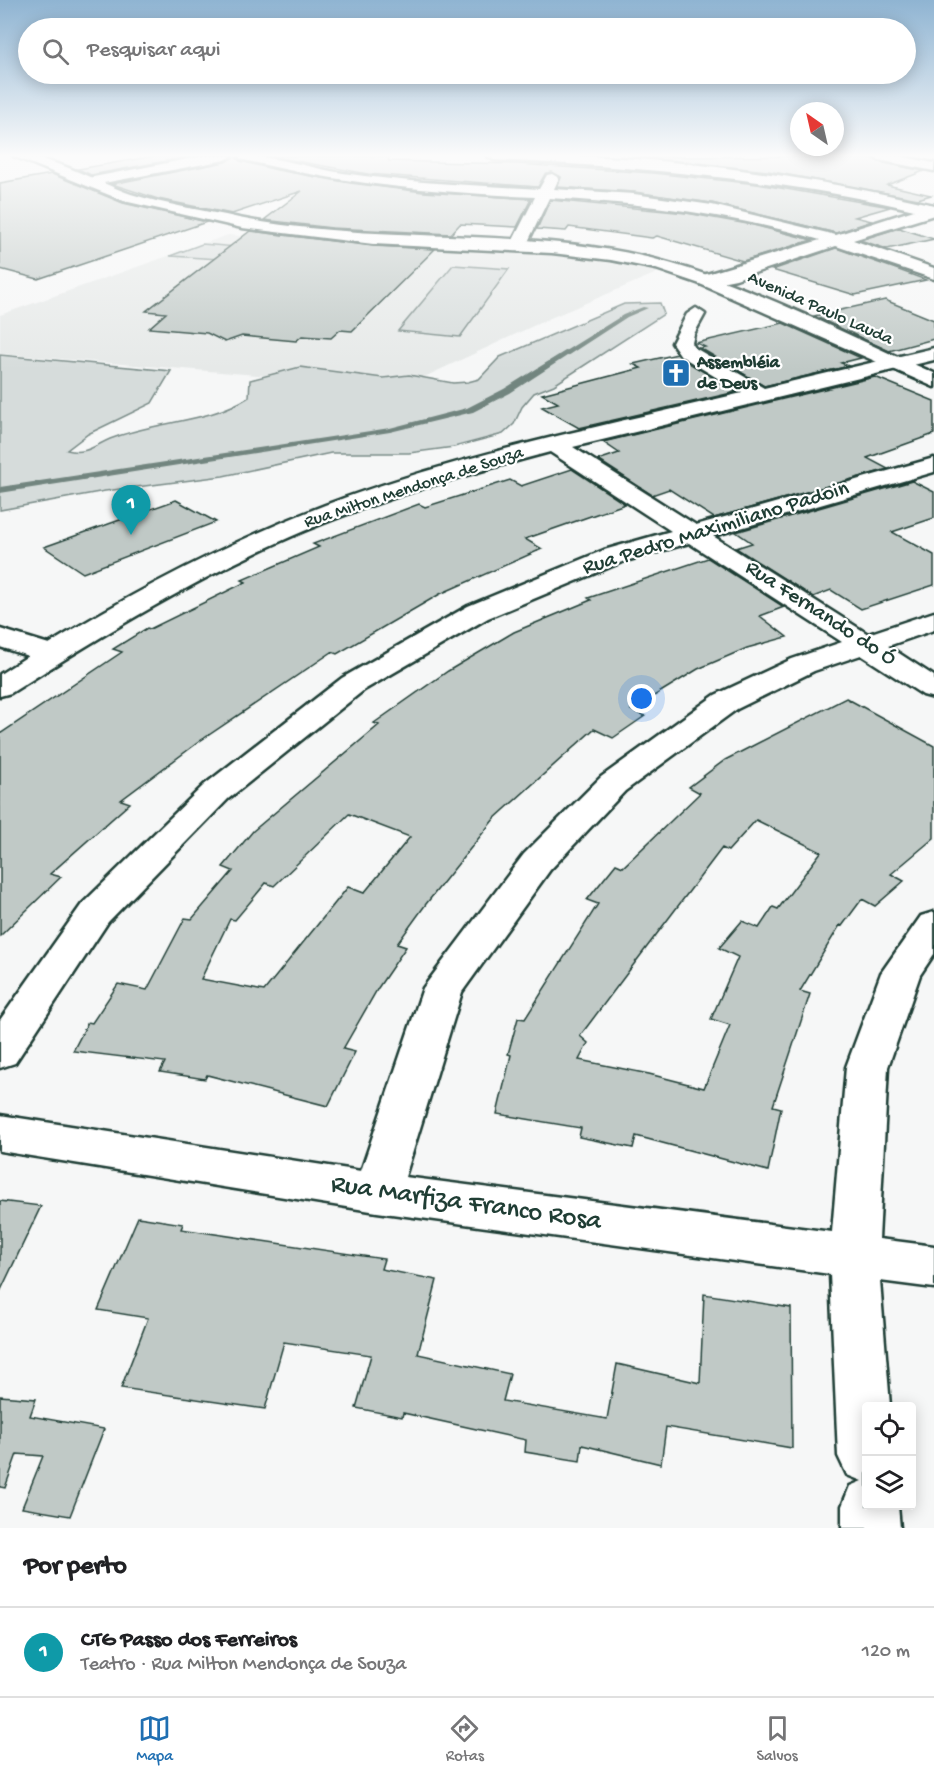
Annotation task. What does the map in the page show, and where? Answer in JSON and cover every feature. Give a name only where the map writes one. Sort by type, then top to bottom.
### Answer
[{"type":"street","name":"Avenida Paulo Lauda","points":[[277,227],[373,239],[520,241],[660,265],[706,280],[934,381]]},
{"type":"street","name":"Avenida Paulo Lauda","points":[[363,227],[520,241],[624,247],[681,259],[730,275],[930,358]]},
{"type":"street","points":[[520,241],[527,227]]},
{"type":"street","points":[[795,227],[840,239],[934,274]]},
{"type":"street","points":[[706,280],[730,275],[877,227]]},
{"type":"street","points":[[696,314],[684,334],[682,343],[688,352],[760,395]]},
{"type":"street","name":"Rua Milton Mendonça de Souza","points":[[0,687],[52,654],[200,571],[296,526],[473,465],[760,395],[930,358]]},
{"type":"street","name":"Rua Fernando do Ó","points":[[553,444],[934,689]]},
{"type":"street","name":"Rua Pedro Maximiliano Padoin","points":[[0,1052],[95,913],[216,792],[353,684],[478,612],[613,556],[934,465]]},
{"type":"street","points":[[377,1193],[444,988],[537,862],[613,784],[726,702],[803,665],[934,621]]},
{"type":"street","points":[[0,638],[52,654]]},
{"type":"street","points":[[863,1402],[854,1257],[867,1068],[901,973],[934,925]]},
{"type":"street","name":"Rua Marfiza Franco Rosa","points":[[0,1133],[377,1193],[934,1268]]},
{"type":"street","points":[[870,1510],[871,1528]]},
{"type":"shaded area","points":[[228,235],[403,247],[400,250],[421,252],[437,249],[565,255],[659,272],[548,319],[403,387],[0,354],[0,315]]},
{"type":"shaded area","points":[[202,244],[237,247],[220,259],[170,256]]},
{"type":"shaded area","points":[[453,265],[509,269],[460,337],[398,331]]},
{"type":"shaded area","points":[[660,303],[664,314],[554,385],[534,393],[522,407],[514,424],[503,434],[454,447],[409,453],[331,453],[223,476],[105,491],[0,510],[0,355],[171,371],[152,403],[88,434],[67,450],[79,451],[127,433],[199,417],[233,406],[249,397],[250,380],[300,367],[383,378],[409,375],[453,383],[468,382],[479,379],[500,357],[624,304]]},
{"type":"building","points":[[0,227],[191,227],[38,279],[0,269]]},
{"type":"building","points":[[326,227],[457,227],[451,234]]},
{"type":"building","points":[[538,227],[569,227],[566,231],[537,229]]},
{"type":"building","points":[[571,227],[762,227],[812,240],[743,261],[657,236],[652,238]]},
{"type":"building","points":[[812,227],[853,227],[836,233]]},
{"type":"building","points":[[899,228],[934,239],[887,249],[860,240]]},
{"type":"building","points":[[250,231],[373,246],[435,249],[352,331],[340,330],[331,338],[302,336],[296,341],[242,336],[225,342],[207,333],[149,328],[166,313],[146,311]]},
{"type":"building","points":[[836,248],[926,280],[855,295],[772,270]]},
{"type":"building","points":[[885,300],[934,320],[934,339],[889,351],[814,316]]},
{"type":"building","points":[[783,323],[861,358],[841,363],[849,366],[764,386],[700,348],[705,347],[696,343]]},
{"type":"building","points":[[677,354],[736,392],[579,428],[542,407],[558,403],[542,394],[641,368],[633,364]]},
{"type":"building","points":[[875,377],[934,401],[934,434],[867,458],[888,469],[714,518],[669,489],[652,495],[598,460],[619,453],[603,442]]},
{"type":"building","points":[[572,469],[625,504],[525,539],[542,549],[440,594],[337,654],[332,652],[200,741],[121,800],[130,803],[50,874],[61,877],[0,936],[0,734],[122,652],[113,649],[147,628],[150,629],[246,582],[242,580],[319,547],[313,544],[419,504],[425,507],[510,480],[521,486]]},
{"type":"building","points":[[912,481],[934,492],[934,518],[892,532],[934,555],[934,585],[861,609],[831,590],[813,597],[736,548],[752,543],[736,532]]},
{"type":"building","points":[[176,500],[216,522],[83,573],[44,547]]},
{"type":"building","points":[[708,558],[784,607],[760,616],[787,637],[747,648],[698,669],[631,710],[645,716],[613,738],[594,729],[494,819],[397,944],[406,947],[378,988],[343,1049],[355,1052],[328,1106],[207,1075],[205,1079],[160,1072],[165,1062],[73,1051],[88,1022],[92,1023],[118,984],[147,990],[185,918],[192,919],[233,871],[223,867],[253,831],[379,725],[374,723],[448,671],[514,632],[591,600],[588,598]],"holes":[[[349,814],[410,837],[364,893],[348,887],[264,991],[201,979],[230,919],[235,920],[266,883],[274,886]]]},
{"type":"building","points":[[846,698],[934,746],[934,838],[891,874],[904,881],[875,906],[862,899],[842,926],[840,925],[800,991],[810,994],[773,1106],[781,1108],[768,1171],[636,1136],[633,1148],[579,1137],[581,1128],[497,1114],[511,1055],[508,1054],[518,1018],[525,1019],[598,904],[587,900],[616,864],[623,867],[700,793],[689,787],[725,760]],"holes":[[[756,820],[821,852],[778,909],[773,907],[759,928],[742,921],[719,948],[738,957],[711,1019],[730,1025],[704,1088],[579,1060],[588,1043],[580,1036],[722,848],[728,851]]]},
{"type":"building","points":[[0,1201],[41,1206],[0,1292]]},
{"type":"building","points":[[138,1217],[183,1224],[181,1229],[384,1259],[381,1269],[437,1280],[418,1354],[510,1374],[503,1401],[607,1419],[617,1364],[700,1383],[704,1294],[791,1308],[792,1448],[666,1427],[661,1464],[582,1445],[580,1461],[525,1452],[526,1440],[403,1413],[402,1417],[356,1408],[371,1355],[284,1342],[265,1409],[121,1388],[148,1318],[98,1310]]},
{"type":"building","points":[[0,1396],[36,1399],[30,1416],[104,1429],[70,1516],[22,1508],[43,1456],[17,1454],[5,1488],[0,1487]]},
{"type":"waterway","points":[[0,490],[390,430],[470,410],[507,391],[625,316],[645,308]]},
{"type":"place","name":"Assembléia de Deus","points":[[676,373]]},
{"type":"place","name":"CTG Passo dos Ferreiros","points":[[131,535]]}]
